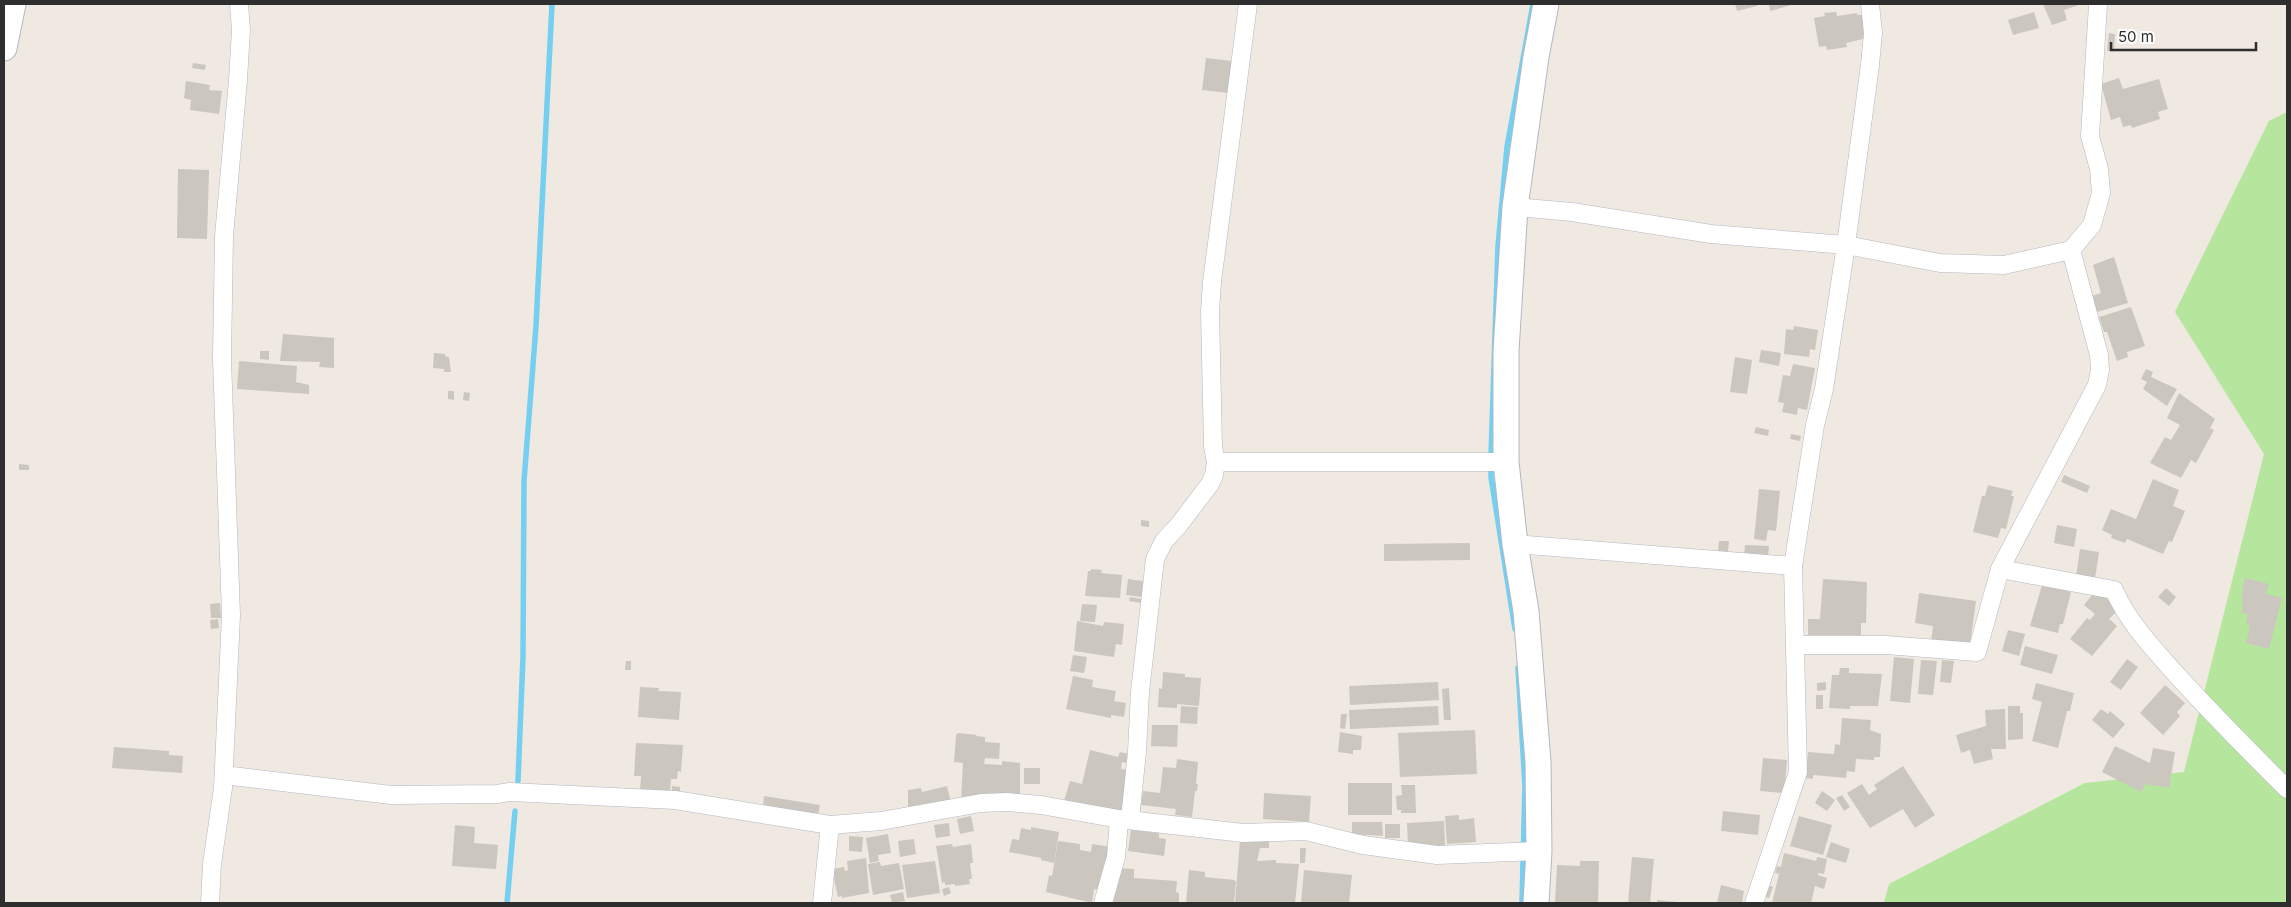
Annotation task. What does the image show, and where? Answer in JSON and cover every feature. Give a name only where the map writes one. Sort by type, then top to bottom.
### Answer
[{"type":"street","points":[[4,48],[14,4]]},
{"type":"street","points":[[210,903],[212,864],[224,775],[231,605],[222,359],[224,236],[238,80],[241,30],[239,4]]},
{"type":"street","points":[[1103,903],[1116,856],[1138,752],[1140,692],[1154,559],[1164,541],[1184,519],[1210,484],[1214,475],[1216,462],[1213,446],[1211,297],[1248,4]]},
{"type":"street","points":[[1536,903],[1529,851],[1538,762],[1533,676],[1526,611],[1497,463],[1515,207],[1536,57],[1546,4]]},
{"type":"street","points":[[1754,903],[1798,772],[1793,566],[1815,425],[1824,390],[1846,245],[1870,65],[1873,33],[1870,4]]},
{"type":"street","points":[[1515,207],[1572,212],[1711,234],[1846,245],[1940,263],[2004,265],[2071,250],[2092,225],[2101,193],[2100,169],[2090,136],[2098,4]]},
{"type":"street","points":[[1796,645],[1886,645],[1977,652],[2000,570],[2099,378],[2100,355],[2071,250]]},
{"type":"street","points":[[1216,462],[1497,463]]},
{"type":"street","points":[[1514,544],[1793,566]]},
{"type":"street","points":[[2000,570],[2114,590],[2124,611],[2152,647],[2220,724],[2287,789]]},
{"type":"street","points":[[224,775],[391,795],[497,794],[510,792],[675,800],[830,825],[881,822],[981,803],[1007,802],[1041,805],[1124,819],[1243,833],[1306,831],[1364,845],[1437,855],[1529,851]]},
{"type":"street","points":[[822,903],[830,825]]},
{"type":"green space","points":[[2287,112],[2287,903],[1884,903],[1889,884],[2085,783],[2184,772],[2264,454],[2175,312],[2269,121]]},
{"type":"building","points":[[1735,4],[1757,4],[1757,6],[1737,11]]},
{"type":"building","points":[[1769,4],[1795,4],[1770,11]]},
{"type":"building","points":[[2043,4],[2082,4],[2064,10],[2067,20],[2052,25]]},
{"type":"building","points":[[1836,12],[1837,16],[1857,13],[1857,15],[1863,15],[1867,38],[1846,43],[1847,47],[1827,50],[1826,46],[1819,47],[1814,18],[1825,16],[1824,13]]},
{"type":"building","points":[[2034,12],[2039,28],[2013,35],[2008,20]]},
{"type":"building","points":[[2109,33],[2115,34],[2114,51],[2107,51]]},
{"type":"building","points":[[1206,58],[1232,61],[1228,93],[1202,90]]},
{"type":"building","points":[[193,63],[206,65],[205,70],[192,68]]},
{"type":"building","points":[[2119,78],[2123,89],[2159,79],[2168,109],[2158,112],[2160,119],[2132,128],[2131,125],[2123,127],[2120,117],[2111,120],[2101,84]]},
{"type":"building","points":[[186,81],[210,85],[209,90],[222,91],[219,114],[190,110],[191,100],[184,98]]},
{"type":"building","points":[[178,169],[209,170],[207,239],[177,238]]},
{"type":"building","points":[[2114,257],[2128,303],[2097,312],[2092,296],[2101,293],[2093,265]]},
{"type":"building","points":[[2131,307],[2145,346],[2127,352],[2128,357],[2117,361],[2107,332],[2104,332],[2099,317]]},
{"type":"building","points":[[1794,326],[1818,330],[1815,350],[1810,349],[1809,357],[1784,354],[1786,329],[1793,330]]},
{"type":"building","points":[[283,334],[334,338],[334,368],[319,367],[320,362],[280,361]]},
{"type":"building","points":[[1761,350],[1781,353],[1779,366],[1759,362]]},
{"type":"building","points":[[260,351],[269,351],[269,360],[260,359]]},
{"type":"building","points":[[434,353],[445,354],[445,356],[449,357],[451,372],[444,372],[444,369],[433,368]]},
{"type":"building","points":[[1735,357],[1752,360],[1747,394],[1730,392]]},
{"type":"building","points":[[239,361],[297,366],[296,382],[309,385],[309,394],[237,389]]},
{"type":"building","points":[[1793,364],[1815,368],[1807,410],[1798,408],[1797,415],[1782,412],[1784,403],[1778,402],[1783,375],[1790,376]]},
{"type":"building","points":[[2146,369],[2153,372],[2151,377],[2177,389],[2167,406],[2143,389],[2147,382],[2141,379]]},
{"type":"building","points":[[448,391],[454,391],[454,400],[448,399]]},
{"type":"building","points":[[464,392],[470,393],[469,401],[463,400]]},
{"type":"building","points":[[2179,393],[2215,419],[2210,428],[2214,430],[2196,463],[2191,460],[2181,478],[2150,463],[2165,437],[2171,440],[2180,425],[2167,418]]},
{"type":"building","points":[[1756,427],[1769,430],[1768,436],[1754,433]]},
{"type":"building","points":[[1791,434],[1801,436],[1800,441],[1790,439]]},
{"type":"building","points":[[19,464],[29,465],[29,470],[19,470]]},
{"type":"building","points":[[2064,475],[2090,486],[2087,493],[2061,482]]},
{"type":"building","points":[[2153,479],[2179,490],[2173,506],[2185,511],[2172,542],[2169,541],[2163,554],[2127,539],[2125,543],[2111,538],[2112,535],[2102,530],[2111,509],[2136,519]]},
{"type":"building","points":[[1988,485],[2013,491],[2011,496],[2014,496],[2006,529],[2001,528],[1998,538],[1973,532],[1982,496],[1985,496]]},
{"type":"building","points":[[1759,489],[1780,491],[1776,531],[1768,530],[1766,541],[1754,539]]},
{"type":"building","points":[[1141,520],[1149,521],[1149,527],[1141,526]]},
{"type":"building","points":[[2057,525],[2077,529],[2074,547],[2054,543]]},
{"type":"building","points":[[1719,541],[1729,541],[1728,552],[1718,552]]},
{"type":"building","points":[[1470,543],[1470,560],[1384,561],[1384,544]]},
{"type":"building","points":[[1745,545],[1769,546],[1768,558],[1744,556]]},
{"type":"building","points":[[2080,549],[2099,552],[2095,579],[2076,577]]},
{"type":"building","points":[[1091,569],[1102,570],[1101,573],[1122,575],[1120,598],[1085,596],[1088,571],[1091,571]]},
{"type":"building","points":[[2245,578],[2269,584],[2266,594],[2282,598],[2269,649],[2246,643],[2250,625],[2246,624],[2248,614],[2242,613],[2243,598],[2241,597]]},
{"type":"building","points":[[1128,579],[1143,581],[1142,597],[1126,595]]},
{"type":"building","points":[[1823,579],[1867,582],[1866,623],[1861,623],[1861,635],[1808,635],[1808,619],[1820,619]]},
{"type":"building","points":[[2042,585],[2071,592],[2063,624],[2060,624],[2058,633],[2030,626]]},
{"type":"building","points":[[2166,588],[2176,597],[2169,606],[2158,597]]},
{"type":"building","points":[[2096,590],[2119,609],[2109,619],[2117,626],[2092,656],[2070,639],[2087,618],[2090,620],[2095,614],[2084,605]]},
{"type":"building","points":[[1919,593],[1976,601],[1970,644],[1931,641],[1933,626],[1915,623]]},
{"type":"building","points":[[1130,597],[1142,599],[1141,603],[1129,601]]},
{"type":"building","points":[[220,603],[221,618],[211,618],[210,604]]},
{"type":"building","points":[[1082,604],[1097,605],[1095,622],[1080,621]]},
{"type":"building","points":[[218,619],[219,628],[211,629],[210,620]]},
{"type":"building","points":[[1077,621],[1103,626],[1104,622],[1124,624],[1122,645],[1116,644],[1114,657],[1074,651]]},
{"type":"building","points":[[2008,630],[2025,634],[2019,656],[2002,651]]},
{"type":"building","points":[[2025,646],[2058,655],[2052,674],[2020,665]]},
{"type":"building","points":[[1073,655],[1087,657],[1084,673],[1070,671]]},
{"type":"building","points":[[1894,657],[1914,659],[1910,703],[1890,701]]},
{"type":"building","points":[[2127,659],[2138,667],[2121,690],[2110,682]]},
{"type":"building","points":[[1921,660],[1937,661],[1933,695],[1918,694]]},
{"type":"building","points":[[1942,660],[1954,661],[1951,683],[1940,682]]},
{"type":"building","points":[[626,661],[631,661],[631,670],[625,670]]},
{"type":"building","points":[[1840,668],[1849,668],[1849,673],[1882,674],[1878,706],[1850,706],[1850,709],[1829,708],[1832,675],[1839,675]]},
{"type":"building","points":[[1163,672],[1185,674],[1185,677],[1201,678],[1199,706],[1177,704],[1177,708],[1158,707],[1159,688],[1162,689]]},
{"type":"building","points":[[1073,676],[1093,680],[1092,687],[1116,691],[1114,701],[1126,703],[1124,717],[1111,715],[1111,718],[1066,709]]},
{"type":"building","points":[[1438,682],[1439,700],[1350,705],[1349,686]]},
{"type":"building","points":[[1826,682],[1826,690],[1817,691],[1817,683]]},
{"type":"building","points":[[2036,683],[2074,693],[2070,711],[2067,711],[2058,748],[2032,741],[2042,702],[2032,699]]},
{"type":"building","points":[[2165,685],[2185,703],[2177,712],[2180,716],[2163,735],[2140,713]]},
{"type":"building","points":[[640,687],[659,688],[658,691],[681,692],[679,720],[638,717]]},
{"type":"building","points":[[1449,688],[1451,720],[1444,720],[1442,689]]},
{"type":"building","points":[[1816,695],[1823,695],[1823,709],[1816,709]]},
{"type":"building","points":[[1181,706],[1198,707],[1197,724],[1180,723]]},
{"type":"building","points":[[1438,706],[1439,725],[1350,729],[1349,710]]},
{"type":"building","points":[[2008,706],[2020,706],[2020,713],[2023,713],[2023,739],[2008,740]]},
{"type":"building","points":[[2005,709],[2006,749],[1991,749],[1993,759],[1974,764],[1970,750],[1961,753],[1956,735],[1986,726],[1985,710]]},
{"type":"building","points":[[2101,709],[2108,714],[2110,711],[2125,724],[2113,738],[2092,720]]},
{"type":"building","points":[[1341,714],[1347,714],[1345,729],[1340,728]]},
{"type":"building","points":[[1842,718],[1871,720],[1870,730],[1881,734],[1880,757],[1874,757],[1874,760],[1856,759],[1855,772],[1847,771],[1846,778],[1813,775],[1813,779],[1806,778],[1808,752],[1834,754],[1835,744],[1840,745]]},
{"type":"building","points":[[1152,725],[1178,725],[1177,747],[1151,746]]},
{"type":"building","points":[[1475,730],[1477,774],[1400,777],[1398,733]]},
{"type":"building","points":[[1340,732],[1362,736],[1361,750],[1353,750],[1353,754],[1338,752]]},
{"type":"building","points":[[958,733],[985,737],[985,742],[1000,743],[999,759],[985,758],[984,764],[1002,765],[1002,761],[1020,763],[1020,799],[961,800],[963,763],[954,762],[956,735]]},
{"type":"building","points":[[636,743],[683,745],[681,772],[678,771],[677,779],[671,779],[670,793],[640,791],[641,776],[634,776]]},
{"type":"building","points":[[2115,746],[2150,763],[2153,748],[2175,752],[2169,788],[2146,784],[2148,779],[2141,792],[2102,772]]},
{"type":"building","points":[[114,747],[169,751],[169,755],[183,756],[182,773],[112,768]]},
{"type":"building","points":[[1090,750],[1118,757],[1120,752],[1128,754],[1126,763],[1122,762],[1121,769],[1128,770],[1123,813],[1064,801],[1070,781],[1082,784]]},
{"type":"building","points":[[1763,758],[1787,760],[1784,793],[1760,791]]},
{"type":"building","points":[[1177,759],[1198,762],[1196,784],[1198,784],[1197,791],[1195,791],[1192,817],[1175,815],[1176,809],[1141,805],[1143,791],[1160,793],[1163,767],[1176,768]]},
{"type":"building","points":[[1903,766],[1935,815],[1915,828],[1903,809],[1870,828],[1847,793],[1862,784],[1869,795],[1877,789],[1874,785]]},
{"type":"building","points":[[1024,768],[1040,768],[1040,784],[1024,784]]},
{"type":"building","points":[[1348,783],[1392,783],[1392,815],[1348,815]]},
{"type":"building","points":[[1401,785],[1415,785],[1416,813],[1401,813],[1401,810],[1397,810],[1396,796],[1402,795]]},
{"type":"building","points":[[672,786],[680,787],[680,792],[672,791]]},
{"type":"building","points":[[947,786],[951,802],[908,810],[908,790],[921,788],[922,792]]},
{"type":"building","points":[[1822,791],[1835,800],[1827,811],[1815,803]]},
{"type":"building","points":[[1264,793],[1311,796],[1309,822],[1263,819]]},
{"type":"building","points":[[1842,795],[1850,807],[1844,811],[1836,798]]},
{"type":"building","points":[[764,796],[820,805],[818,815],[763,807]]},
{"type":"building","points":[[1723,811],[1760,815],[1758,835],[1721,831]]},
{"type":"building","points":[[1459,815],[1459,820],[1474,818],[1476,842],[1447,844],[1445,816]]},
{"type":"building","points":[[971,816],[974,831],[960,834],[957,819]]},
{"type":"building","points":[[1799,816],[1832,825],[1823,855],[1790,846]]},
{"type":"building","points":[[1444,821],[1445,845],[1438,847],[1408,846],[1407,823]]},
{"type":"building","points":[[1352,822],[1382,822],[1383,836],[1352,834]]},
{"type":"building","points":[[949,823],[950,836],[936,838],[934,825]]},
{"type":"building","points":[[1385,824],[1400,824],[1400,838],[1385,838]]},
{"type":"building","points":[[455,825],[475,827],[474,843],[498,845],[496,869],[452,866]]},
{"type":"building","points":[[1031,827],[1059,832],[1054,863],[1041,860],[1041,858],[1009,852],[1012,839],[1019,840],[1021,828],[1031,830]]},
{"type":"building","points":[[1131,830],[1159,833],[1159,838],[1166,839],[1164,856],[1128,851]]},
{"type":"building","points":[[888,834],[891,853],[878,855],[879,861],[870,863],[866,838]]},
{"type":"building","points":[[849,836],[863,837],[862,852],[849,851]]},
{"type":"building","points":[[914,839],[916,854],[900,857],[898,841]]},
{"type":"building","points":[[1240,840],[1269,841],[1269,848],[1260,848],[1257,861],[1276,860],[1276,863],[1299,864],[1295,903],[1235,903]]},
{"type":"building","points":[[1058,841],[1080,844],[1080,850],[1091,852],[1092,844],[1111,847],[1104,891],[1094,889],[1092,903],[1046,892],[1049,875],[1052,876]]},
{"type":"building","points":[[1831,842],[1850,849],[1846,863],[1826,857]]},
{"type":"building","points":[[952,844],[953,847],[971,844],[973,863],[970,863],[972,879],[969,879],[970,884],[955,886],[955,884],[945,885],[945,882],[942,883],[936,846]]},
{"type":"building","points":[[1300,848],[1306,848],[1305,863],[1300,863]]},
{"type":"building","points":[[1784,853],[1816,861],[1817,857],[1827,859],[1824,874],[1818,873],[1818,875],[1827,878],[1824,889],[1815,886],[1811,903],[1772,903],[1779,874],[1775,873],[1777,866],[1781,867]]},
{"type":"building","points":[[1632,857],[1654,859],[1650,903],[1628,903]]},
{"type":"building","points":[[866,858],[869,893],[842,898],[842,896],[838,897],[832,869],[844,867],[845,871],[848,870],[847,861]]},
{"type":"building","points":[[935,861],[940,893],[907,898],[902,865]]},
{"type":"building","points":[[1580,861],[1599,861],[1598,903],[1555,903],[1557,865],[1580,866]]},
{"type":"building","points":[[880,862],[881,866],[899,863],[904,889],[873,895],[868,864]]},
{"type":"building","points":[[1118,868],[1134,869],[1134,878],[1177,881],[1176,892],[1179,893],[1179,903],[1107,903]]},
{"type":"building","points":[[1189,870],[1205,872],[1205,877],[1234,880],[1236,882],[1234,903],[1186,903]]},
{"type":"building","points":[[1304,870],[1352,875],[1349,903],[1301,903]]},
{"type":"building","points":[[1721,885],[1744,891],[1742,903],[1717,903]]},
{"type":"building","points":[[1768,885],[1773,887],[1769,898],[1764,896]]},
{"type":"building","points":[[949,887],[951,893],[944,896],[942,889]]},
{"type":"building","points":[[903,892],[905,901],[892,903],[890,895]]},
{"type":"building","points":[[1657,900],[1677,902],[1677,903],[1657,903]]},
{"type":"waterway","points":[[518,781],[523,657],[524,481],[536,326],[552,4]]},
{"type":"waterway","points":[[1515,629],[1491,477],[1491,456],[1498,246],[1507,147],[1533,4]]},
{"type":"waterway","points":[[1518,668],[1525,786],[1522,903]]},
{"type":"waterway","points":[[507,903],[515,811]]}]
